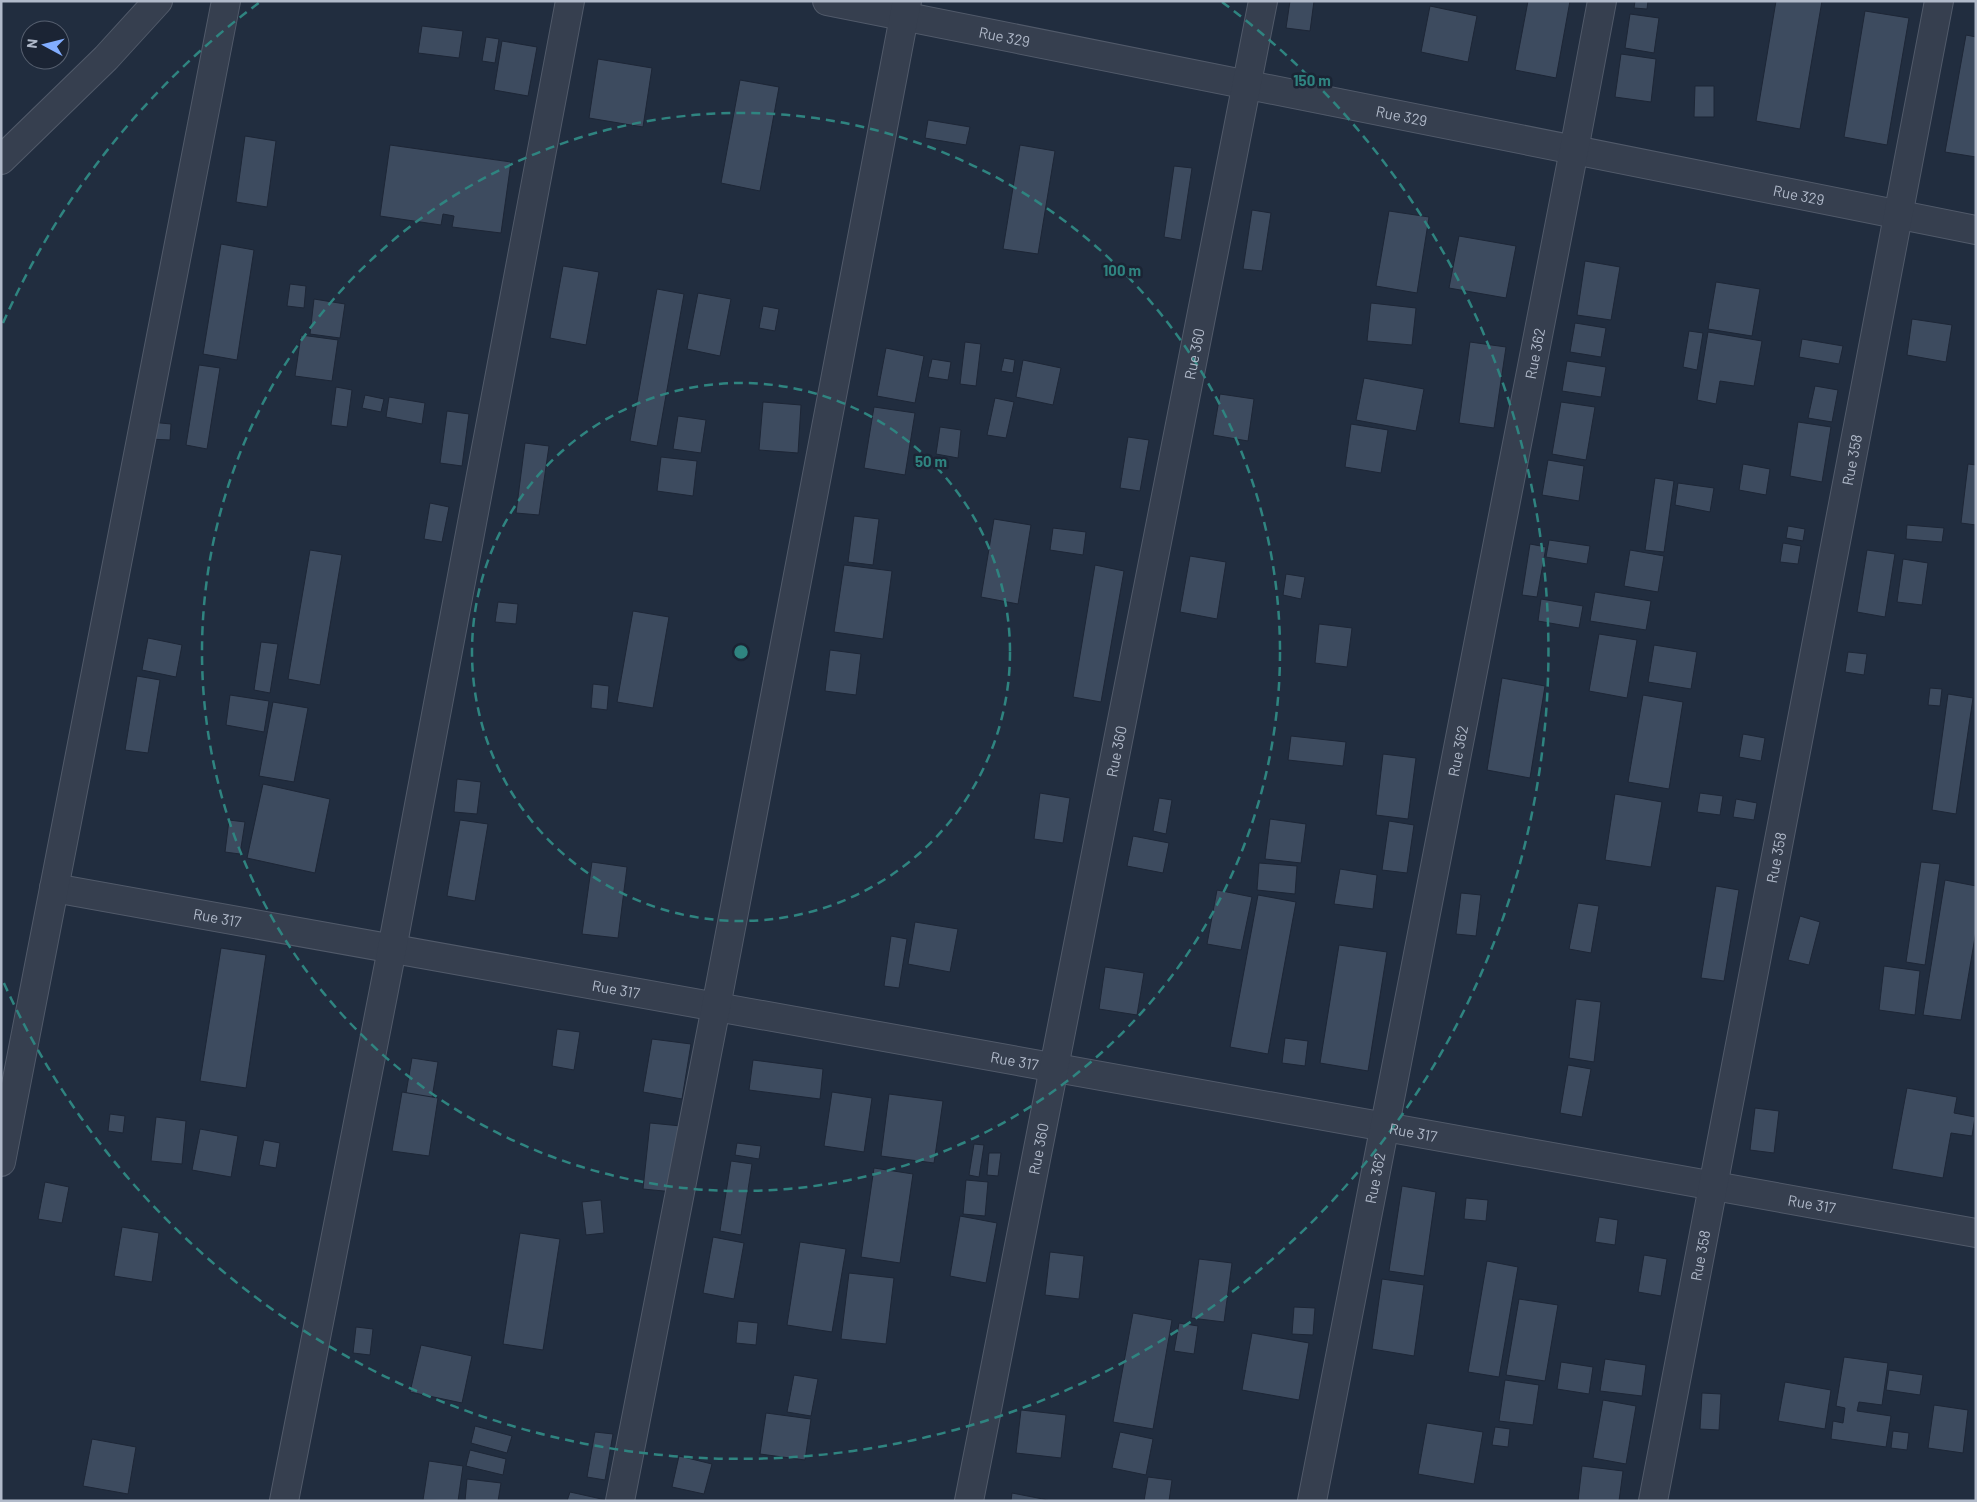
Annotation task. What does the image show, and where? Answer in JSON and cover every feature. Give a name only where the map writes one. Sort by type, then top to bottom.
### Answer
[{"type":"street","points":[[1,160],[106,58],[158,1]]},
{"type":"street","points":[[1,1162],[226,1]]},
{"type":"street","points":[[284,1501],[392,949],[570,1]]},
{"type":"street","name":"Rue 329","points":[[827,1],[905,9],[1246,85],[1976,230]]},
{"type":"street","name":"Rue 360","points":[[969,1501],[1262,1]]},
{"type":"street","name":"Rue 362","points":[[1312,1501],[1386,1127],[1602,1]]},
{"type":"street","name":"Rue 358","points":[[1653,1501],[1939,1]]},
{"type":"street","points":[[620,1501],[716,1007],[905,9]]},
{"type":"street","name":"Rue 317","points":[[54,888],[1976,1233]]},
{"type":"building","points":[[1290,1],[1314,1],[1310,31],[1286,28]]},
{"type":"building","points":[[1528,1],[1570,1],[1556,78],[1515,70]]},
{"type":"building","points":[[1635,1],[1648,1],[1647,9],[1634,8]]},
{"type":"building","points":[[1776,1],[1822,1],[1800,129],[1756,121]]},
{"type":"building","points":[[1430,6],[1477,16],[1468,62],[1421,52]]},
{"type":"building","points":[[1865,11],[1909,18],[1887,145],[1844,137]]},
{"type":"building","points":[[1630,14],[1659,18],[1654,53],[1625,48]]},
{"type":"building","points":[[422,26],[463,31],[459,58],[418,53]]},
{"type":"building","points":[[1966,35],[1976,37],[1976,157],[1945,152]]},
{"type":"building","points":[[486,37],[499,39],[495,63],[482,61]]},
{"type":"building","points":[[502,41],[537,47],[528,96],[494,90]]},
{"type":"building","points":[[1621,54],[1656,59],[1651,102],[1615,97]]},
{"type":"building","points":[[598,59],[652,68],[643,127],[589,118]]},
{"type":"building","points":[[740,80],[779,87],[760,191],[721,183]]},
{"type":"building","points":[[1695,86],[1714,86],[1714,117],[1694,117]]},
{"type":"building","points":[[928,120],[970,127],[966,145],[925,138]]},
{"type":"building","points":[[245,136],[276,141],[267,207],[236,202]]},
{"type":"building","points":[[390,145],[511,162],[501,233],[452,227],[454,216],[443,214],[441,225],[380,216]]},
{"type":"building","points":[[1020,145],[1055,151],[1038,254],[1003,249]]},
{"type":"building","points":[[1174,166],[1192,168],[1181,240],[1164,237]]},
{"type":"building","points":[[1252,210],[1271,213],[1262,271],[1243,269]]},
{"type":"building","points":[[1389,211],[1429,217],[1417,293],[1376,286]]},
{"type":"building","points":[[1459,236],[1516,246],[1506,298],[1449,288]]},
{"type":"building","points":[[221,244],[254,250],[237,360],[203,354]]},
{"type":"building","points":[[1585,261],[1620,267],[1611,320],[1577,315]]},
{"type":"building","points":[[563,266],[599,272],[586,345],[550,338]]},
{"type":"building","points":[[1716,282],[1760,289],[1752,336],[1708,329]]},
{"type":"building","points":[[290,284],[306,286],[304,308],[287,306]]},
{"type":"building","points":[[657,289],[684,294],[657,446],[630,441]]},
{"type":"building","points":[[698,293],[731,299],[720,356],[687,349]]},
{"type":"building","points":[[314,299],[345,304],[340,338],[310,334]]},
{"type":"building","points":[[1371,303],[1416,308],[1412,345],[1367,341]]},
{"type":"building","points":[[763,306],[779,309],[775,331],[759,328]]},
{"type":"building","points":[[1912,319],[1952,325],[1946,362],[1907,355]]},
{"type":"building","points":[[1575,323],[1606,328],[1601,357],[1570,352]]},
{"type":"building","points":[[1689,331],[1703,333],[1697,370],[1683,367]]},
{"type":"building","points":[[1708,332],[1762,341],[1754,386],[1720,381],[1716,404],[1697,400]]},
{"type":"building","points":[[301,335],[338,340],[332,381],[295,376]]},
{"type":"building","points":[[1802,339],[1843,346],[1839,364],[1799,357]]},
{"type":"building","points":[[965,342],[981,344],[976,386],[960,384]]},
{"type":"building","points":[[1470,342],[1506,347],[1494,428],[1459,423]]},
{"type":"building","points":[[886,348],[924,356],[915,403],[877,396]]},
{"type":"building","points":[[1004,358],[1015,360],[1013,373],[1001,371]]},
{"type":"building","points":[[932,359],[951,362],[948,380],[928,377]]},
{"type":"building","points":[[1023,360],[1061,368],[1053,405],[1016,397]]},
{"type":"building","points":[[1567,361],[1606,367],[1601,397],[1562,391]]},
{"type":"building","points":[[199,365],[220,368],[207,449],[186,445]]},
{"type":"building","points":[[1364,378],[1424,389],[1416,431],[1356,420]]},
{"type":"building","points":[[1815,386],[1838,390],[1832,422],[1808,418]]},
{"type":"building","points":[[336,387],[352,390],[347,427],[331,425]]},
{"type":"building","points":[[1220,394],[1254,399],[1248,441],[1213,435]]},
{"type":"building","points":[[365,395],[384,399],[381,412],[362,408]]},
{"type":"building","points":[[389,397],[425,403],[422,424],[386,417]]},
{"type":"building","points":[[995,398],[1014,402],[1006,438],[987,435]]},
{"type":"building","points":[[763,402],[801,405],[798,453],[759,450]]},
{"type":"building","points":[[1561,402],[1595,407],[1586,460],[1552,454]]},
{"type":"building","points":[[874,407],[915,413],[905,475],[864,468]]},
{"type":"building","points":[[447,411],[469,414],[462,466],[440,463]]},
{"type":"building","points":[[678,416],[706,420],[701,453],[673,449]]},
{"type":"building","points":[[150,422],[171,424],[170,440],[149,439]]},
{"type":"building","points":[[1798,422],[1831,427],[1822,482],[1790,476]]},
{"type":"building","points":[[1351,424],[1388,430],[1381,473],[1345,467]]},
{"type":"building","points":[[940,427],[961,430],[958,458],[936,454]]},
{"type":"building","points":[[1128,437],[1149,440],[1140,491],[1120,488]]},
{"type":"building","points":[[525,443],[549,446],[539,515],[516,513]]},
{"type":"building","points":[[661,457],[697,461],[693,496],[657,491]]},
{"type":"building","points":[[1548,460],[1584,466],[1579,501],[1542,495]]},
{"type":"building","points":[[1743,464],[1770,469],[1766,495],[1739,490]]},
{"type":"building","points":[[1968,464],[1976,465],[1976,525],[1961,523]]},
{"type":"building","points":[[1655,478],[1674,481],[1664,552],[1645,550]]},
{"type":"building","points":[[1678,483],[1714,488],[1710,512],[1675,505]]},
{"type":"building","points":[[430,503],[449,507],[442,542],[424,539]]},
{"type":"building","points":[[854,516],[879,519],[873,565],[848,562]]},
{"type":"building","points":[[994,519],[1031,525],[1018,604],[981,597]]},
{"type":"building","points":[[1907,525],[1944,528],[1942,542],[1906,539]]},
{"type":"building","points":[[1788,526],[1805,529],[1803,541],[1786,538]]},
{"type":"building","points":[[1053,528],[1086,532],[1083,555],[1050,550]]},
{"type":"building","points":[[1549,540],[1590,546],[1587,564],[1546,557]]},
{"type":"building","points":[[1783,543],[1801,546],[1798,564],[1780,562]]},
{"type":"building","points":[[1530,544],[1546,547],[1537,597],[1522,595]]},
{"type":"building","points":[[310,550],[342,555],[320,685],[288,679]]},
{"type":"building","points":[[1630,550],[1664,556],[1658,592],[1624,586]]},
{"type":"building","points":[[1867,550],[1895,554],[1885,617],[1857,612]]},
{"type":"building","points":[[1190,556],[1226,562],[1217,619],[1180,612]]},
{"type":"building","points":[[1903,559],[1928,563],[1922,605],[1897,602]]},
{"type":"building","points":[[844,565],[892,571],[883,639],[834,632]]},
{"type":"building","points":[[1095,565],[1124,571],[1101,702],[1073,697]]},
{"type":"building","points":[[1286,574],[1305,577],[1301,599],[1283,595]]},
{"type":"building","points":[[1595,592],[1651,601],[1646,630],[1590,621]]},
{"type":"building","points":[[1541,599],[1583,606],[1579,628],[1538,621]]},
{"type":"building","points":[[498,602],[518,604],[516,624],[495,622]]},
{"type":"building","points":[[633,611],[669,617],[653,708],[617,702]]},
{"type":"building","points":[[1319,624],[1352,628],[1347,667],[1315,663]]},
{"type":"building","points":[[1599,634],[1637,640],[1627,698],[1589,691]]},
{"type":"building","points":[[148,638],[182,645],[176,677],[142,670]]},
{"type":"building","points":[[261,642],[278,644],[270,693],[254,690]]},
{"type":"building","points":[[1654,645],[1697,652],[1691,689],[1648,682]]},
{"type":"building","points":[[830,650],[861,654],[856,695],[825,691]]},
{"type":"building","points":[[1848,652],[1867,654],[1864,675],[1845,672]]},
{"type":"building","points":[[137,676],[160,680],[148,753],[125,750]]},
{"type":"building","points":[[1502,678],[1545,686],[1530,778],[1487,770]]},
{"type":"building","points":[[593,684],[609,686],[607,710],[591,708]]},
{"type":"building","points":[[1930,688],[1942,689],[1940,706],[1928,705]]},
{"type":"building","points":[[1948,694],[1973,698],[1956,814],[1932,810]]},
{"type":"building","points":[[230,695],[269,701],[264,732],[226,725]]},
{"type":"building","points":[[1643,695],[1683,702],[1669,789],[1628,782]]},
{"type":"building","points":[[273,702],[308,708],[294,782],[259,776]]},
{"type":"building","points":[[1743,734],[1765,738],[1761,761],[1739,757]]},
{"type":"building","points":[[1291,736],[1346,742],[1343,766],[1288,760]]},
{"type":"building","points":[[1383,754],[1416,758],[1408,819],[1376,815]]},
{"type":"building","points":[[457,779],[481,782],[477,814],[454,812]]},
{"type":"building","points":[[263,784],[330,799],[315,873],[247,858]]},
{"type":"building","points":[[1040,793],[1070,798],[1063,843],[1034,839]]},
{"type":"building","points":[[1700,793],[1723,796],[1720,815],[1697,812]]},
{"type":"building","points":[[1615,794],[1662,802],[1651,867],[1605,860]]},
{"type":"building","points":[[1159,798],[1172,800],[1166,834],[1153,831]]},
{"type":"building","points":[[1736,799],[1757,803],[1754,820],[1733,817]]},
{"type":"building","points":[[1270,819],[1306,824],[1301,863],[1265,859]]},
{"type":"building","points":[[229,820],[245,822],[240,854],[225,852]]},
{"type":"building","points":[[460,820],[488,824],[475,901],[447,896]]},
{"type":"building","points":[[1389,821],[1414,825],[1407,873],[1382,870]]},
{"type":"building","points":[[1133,836],[1169,843],[1163,873],[1127,866]]},
{"type":"building","points":[[592,862],[627,867],[618,938],[582,934]]},
{"type":"building","points":[[1921,862],[1940,864],[1925,965],[1906,962]]},
{"type":"building","points":[[1259,863],[1297,866],[1295,894],[1257,890]]},
{"type":"building","points":[[1340,869],[1377,875],[1373,909],[1334,904]]},
{"type":"building","points":[[1945,880],[1976,886],[1976,931],[1961,1020],[1923,1015]]},
{"type":"building","points":[[1716,886],[1739,890],[1724,981],[1701,978]]},
{"type":"building","points":[[1217,890],[1252,897],[1241,950],[1207,944]]},
{"type":"building","points":[[1461,893],[1481,895],[1476,936],[1456,934]]},
{"type":"building","points":[[1258,895],[1296,902],[1268,1054],[1230,1047]]},
{"type":"building","points":[[1578,903],[1599,906],[1591,953],[1569,949]]},
{"type":"building","points":[[1800,916],[1820,922],[1809,965],[1788,960]]},
{"type":"building","points":[[915,922],[958,929],[950,972],[908,964]]},
{"type":"building","points":[[891,936],[907,939],[899,988],[884,986]]},
{"type":"building","points":[[1339,945],[1387,952],[1368,1071],[1320,1063]]},
{"type":"building","points":[[221,948],[266,955],[246,1088],[200,1081]]},
{"type":"building","points":[[1884,966],[1920,971],[1915,1015],[1879,1010]]},
{"type":"building","points":[[1105,967],[1144,973],[1137,1015],[1099,1009]]},
{"type":"building","points":[[1576,999],[1601,1002],[1594,1062],[1569,1058]]},
{"type":"building","points":[[557,1029],[580,1032],[574,1070],[552,1066]]},
{"type":"building","points":[[1285,1038],[1308,1041],[1305,1066],[1282,1063]]},
{"type":"building","points":[[652,1039],[691,1044],[682,1099],[643,1092]]},
{"type":"building","points":[[412,1058],[438,1062],[432,1098],[406,1093]]},
{"type":"building","points":[[753,1060],[823,1069],[820,1099],[749,1090]]},
{"type":"building","points":[[1568,1065],[1591,1069],[1582,1117],[1560,1113]]},
{"type":"building","points":[[1907,1088],[1957,1097],[1954,1113],[1975,1117],[1972,1136],[1951,1133],[1943,1178],[1892,1169]]},
{"type":"building","points":[[402,1092],[438,1098],[429,1156],[392,1151]]},
{"type":"building","points":[[832,1092],[872,1098],[864,1152],[824,1146]]},
{"type":"building","points":[[889,1094],[943,1101],[934,1163],[881,1156]]},
{"type":"building","points":[[1755,1108],[1779,1111],[1774,1153],[1750,1150]]},
{"type":"building","points":[[110,1114],[125,1116],[123,1133],[108,1131]]},
{"type":"building","points":[[156,1117],[186,1121],[182,1164],[151,1161]]},
{"type":"building","points":[[650,1123],[681,1126],[674,1192],[643,1189]]},
{"type":"building","points":[[200,1129],[238,1136],[231,1177],[192,1170]]},
{"type":"building","points":[[264,1140],[280,1143],[276,1168],[259,1165]]},
{"type":"building","points":[[737,1143],[761,1146],[759,1159],[735,1155]]},
{"type":"building","points":[[974,1144],[984,1145],[979,1177],[969,1175]]},
{"type":"building","points":[[989,1153],[1001,1153],[998,1176],[987,1175]]},
{"type":"building","points":[[731,1161],[752,1164],[741,1235],[720,1231]]},
{"type":"building","points":[[874,1168],[913,1174],[900,1263],[861,1257]]},
{"type":"building","points":[[966,1180],[988,1182],[985,1216],[963,1214]]},
{"type":"building","points":[[45,1182],[69,1187],[62,1223],[38,1219]]},
{"type":"building","points":[[1402,1186],[1436,1192],[1424,1276],[1389,1271]]},
{"type":"building","points":[[1466,1198],[1488,1200],[1486,1221],[1464,1219]]},
{"type":"building","points":[[601,1200],[604,1233],[586,1235],[582,1202]]},
{"type":"building","points":[[960,1216],[997,1223],[986,1283],[950,1276]]},
{"type":"building","points":[[1599,1217],[1618,1220],[1615,1245],[1595,1242]]},
{"type":"building","points":[[122,1227],[159,1233],[152,1282],[114,1276]]},
{"type":"building","points":[[520,1233],[560,1239],[543,1350],[503,1344]]},
{"type":"building","points":[[713,1237],[744,1243],[734,1299],[703,1293]]},
{"type":"building","points":[[800,1242],[846,1249],[832,1332],[787,1325]]},
{"type":"building","points":[[1050,1252],[1084,1256],[1079,1299],[1045,1295]]},
{"type":"building","points":[[1644,1255],[1667,1259],[1661,1296],[1638,1292]]},
{"type":"building","points":[[1199,1259],[1232,1263],[1224,1322],[1191,1318]]},
{"type":"building","points":[[1487,1261],[1518,1267],[1499,1377],[1468,1372]]},
{"type":"building","points":[[849,1273],[894,1278],[886,1344],[841,1339]]},
{"type":"building","points":[[1382,1279],[1424,1285],[1414,1356],[1372,1349]]},
{"type":"building","points":[[1519,1299],[1558,1305],[1545,1381],[1506,1375]]},
{"type":"building","points":[[1294,1307],[1315,1308],[1313,1335],[1292,1334]]},
{"type":"building","points":[[1133,1313],[1172,1320],[1153,1429],[1113,1422]]},
{"type":"building","points":[[738,1321],[758,1323],[756,1345],[736,1343]]},
{"type":"building","points":[[1179,1323],[1198,1326],[1194,1354],[1174,1351]]},
{"type":"building","points":[[356,1327],[373,1329],[370,1355],[353,1353]]},
{"type":"building","points":[[1252,1333],[1309,1343],[1299,1400],[1242,1390]]},
{"type":"building","points":[[421,1345],[472,1356],[462,1403],[410,1392]]},
{"type":"building","points":[[1844,1357],[1888,1363],[1882,1405],[1859,1402],[1857,1411],[1891,1416],[1886,1447],[1831,1439],[1833,1421],[1843,1423],[1845,1408],[1836,1406]]},
{"type":"building","points":[[1605,1359],[1646,1365],[1642,1396],[1600,1391]]},
{"type":"building","points":[[1561,1362],[1593,1367],[1589,1394],[1557,1389]]},
{"type":"building","points":[[1889,1370],[1923,1375],[1920,1395],[1886,1390]]},
{"type":"building","points":[[794,1375],[818,1379],[811,1416],[787,1412]]},
{"type":"building","points":[[1505,1380],[1539,1385],[1533,1425],[1499,1421]]},
{"type":"building","points":[[1785,1382],[1831,1390],[1825,1429],[1778,1421]]},
{"type":"building","points":[[1702,1393],[1721,1394],[1719,1430],[1700,1429]]},
{"type":"building","points":[[1603,1400],[1636,1406],[1626,1464],[1593,1458]]},
{"type":"building","points":[[1934,1405],[1968,1410],[1963,1453],[1928,1448]]},
{"type":"building","points":[[1021,1410],[1066,1415],[1061,1458],[1016,1453]]},
{"type":"building","points":[[766,1413],[811,1419],[805,1460],[760,1454]]},
{"type":"building","points":[[1427,1423],[1483,1432],[1474,1484],[1418,1474]]},
{"type":"building","points":[[475,1426],[512,1436],[507,1453],[471,1443]]},
{"type":"building","points":[[1495,1427],[1510,1429],[1508,1447],[1492,1445]]},
{"type":"building","points":[[1893,1431],[1909,1433],[1907,1450],[1891,1448]]},
{"type":"building","points":[[595,1432],[613,1434],[605,1480],[587,1477]]},
{"type":"building","points":[[1120,1432],[1153,1439],[1146,1475],[1112,1468]]},
{"type":"building","points":[[92,1439],[136,1447],[128,1494],[83,1486]]},
{"type":"building","points":[[470,1450],[506,1459],[503,1475],[466,1466]]},
{"type":"building","points":[[679,1456],[712,1464],[704,1494],[672,1487]]},
{"type":"building","points":[[429,1461],[463,1466],[458,1501],[423,1500]]},
{"type":"building","points":[[1582,1466],[1623,1471],[1619,1501],[1578,1501]]},
{"type":"building","points":[[1148,1477],[1172,1480],[1169,1501],[1144,1501]]},
{"type":"building","points":[[467,1479],[501,1483],[498,1501],[465,1501]]},
{"type":"building","points":[[570,1492],[606,1500],[567,1501]]},
{"type":"building","points":[[1012,1493],[1048,1500],[1048,1501],[1011,1501]]}]
